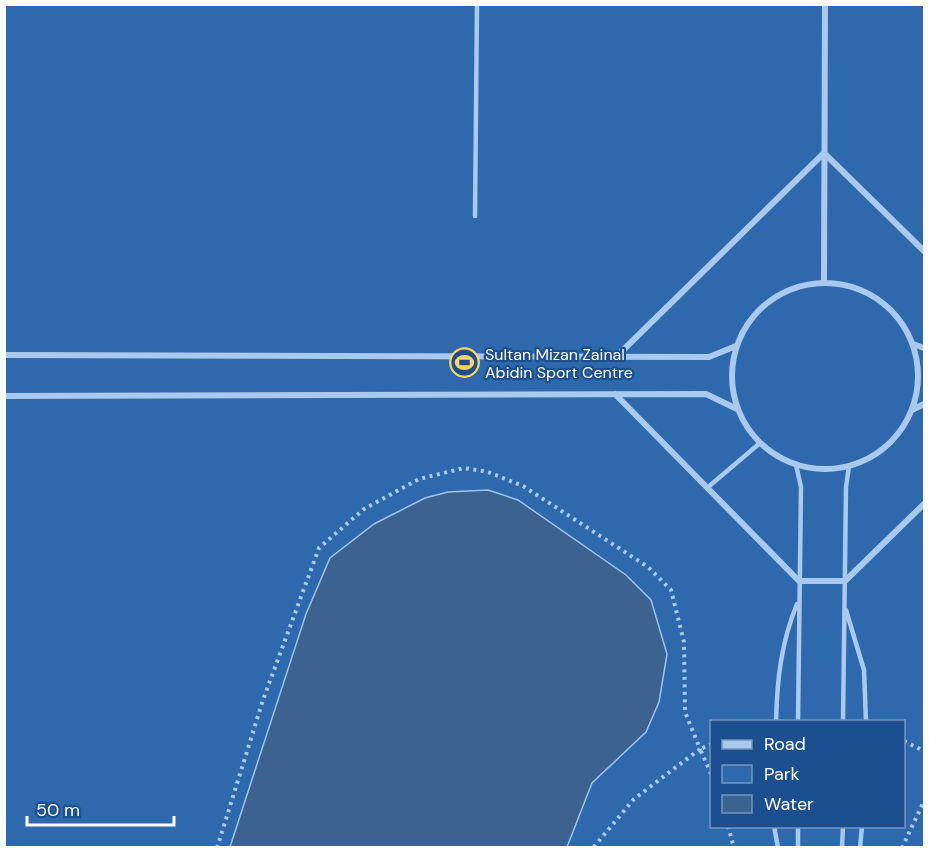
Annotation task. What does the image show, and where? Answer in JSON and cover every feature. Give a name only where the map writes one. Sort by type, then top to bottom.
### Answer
[{"type":"street","points":[[824,283],[825,4]]},
{"type":"street","points":[[824,153],[924,251]]},
{"type":"street","points":[[616,357],[824,153]]},
{"type":"street","points":[[824,283],[847,285],[887,306],[903,324],[913,344],[918,366],[918,388],[912,410],[902,429],[887,446],[869,458],[849,466],[831,469],[796,465],[777,456],[760,443],[747,428],[737,409],[731,377],[736,346],[750,320],[770,301],[796,288],[824,283]]},
{"type":"street","points":[[913,344],[924,348]]},
{"type":"street","points":[[4,355],[709,357],[736,346]]},
{"type":"street","points":[[615,394],[799,581],[845,580],[924,504]]},
{"type":"street","points":[[4,396],[706,394],[737,409]]},
{"type":"street","points":[[912,410],[924,404]]},
{"type":"lane","points":[[475,216],[477,4]]},
{"type":"lane","points":[[707,488],[760,443]]},
{"type":"lane","points":[[796,465],[801,487],[798,720]]},
{"type":"lane","points":[[843,720],[849,466]]},
{"type":"lane","points":[[776,720],[783,644],[798,602]]},
{"type":"lane","points":[[844,605],[861,656],[866,720]]},
{"type":"lane","points":[[774,828],[778,848]]},
{"type":"lane","points":[[798,828],[798,848]]},
{"type":"lane","points":[[842,848],[843,828]]},
{"type":"lane","points":[[860,848],[862,828]]},
{"type":"path","points":[[217,848],[263,700],[319,549],[373,504],[419,479],[464,468],[488,472],[523,486],[648,567],[671,590],[684,642],[685,711],[710,774]]},
{"type":"path","points":[[905,742],[924,751]]},
{"type":"path","points":[[593,848],[634,799],[700,749],[710,744]]},
{"type":"path","points":[[902,848],[924,801]]},
{"type":"path","points":[[729,828],[734,848]]},
{"type":"green space","name":"Sultan Mizan Zainal Abidin Sport Centre","points":[[5,5],[924,5],[924,847],[5,848]]},
{"type":"water","points":[[488,490],[518,500],[626,575],[651,600],[667,654],[659,702],[646,732],[592,783],[567,847],[230,847],[306,614],[330,558],[374,524],[425,498],[448,492]]},
{"type":"place","name":"Sultan Mizan Zainal Abidin Sport Centre","points":[[464,363]]}]
